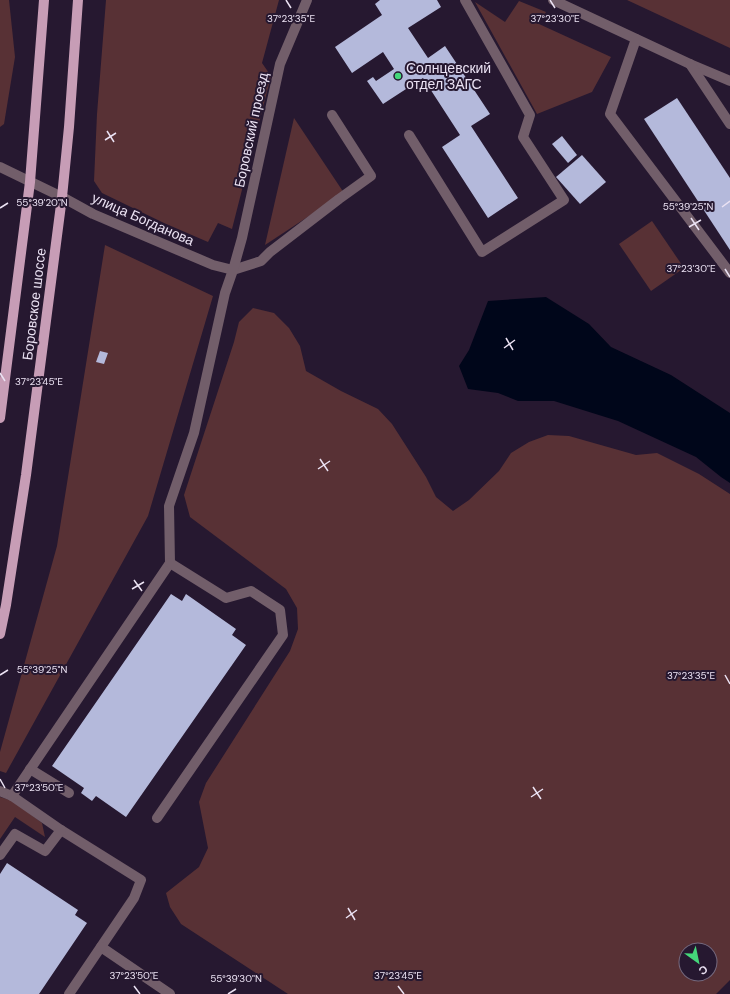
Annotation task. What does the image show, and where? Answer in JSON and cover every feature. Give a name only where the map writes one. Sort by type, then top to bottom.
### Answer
[{"type":"main road","name":"Боровское шоссе","points":[[0,418],[30,182],[44,0]]},
{"type":"main road","name":"Боровское шоссе","points":[[0,634],[6,605],[26,474],[62,197],[69,127],[78,0]]},
{"type":"street","name":"Боровский проезд","points":[[170,563],[170,506],[194,433],[225,293],[234,270],[242,238],[280,64],[306,0]]},
{"type":"street","points":[[409,135],[482,252],[564,200],[523,136],[530,115],[465,0]]},
{"type":"street","points":[[553,0],[730,81]]},
{"type":"street","points":[[636,39],[610,114],[730,273]]},
{"type":"street","points":[[690,64],[730,124]]},
{"type":"street","points":[[234,270],[261,261],[270,252],[371,176],[332,115]]},
{"type":"street","name":"улица Богданова","points":[[0,167],[93,214],[213,265],[234,270]]},
{"type":"street","points":[[12,796],[170,563],[226,598],[251,591],[280,610],[284,636],[157,818]]},
{"type":"street","points":[[30,769],[70,793]]},
{"type":"street","points":[[0,791],[12,796],[61,830],[141,880],[134,898],[69,994]]},
{"type":"street","points":[[0,856],[14,834],[45,852],[61,830]]},
{"type":"street","points":[[101,947],[170,994]]},
{"type":"shaded area","points":[[0,0],[9,0],[15,57],[4,124],[0,127]]},
{"type":"shaded area","points":[[106,0],[279,0],[262,63],[271,76],[232,229],[218,223],[208,242],[164,223],[102,193],[94,181],[97,114]]},
{"type":"shaded area","points":[[627,0],[730,0],[730,48]]},
{"type":"shaded area","points":[[519,1],[546,12],[539,24],[611,57],[592,92],[537,114],[475,2],[505,22]]},
{"type":"shaded area","points":[[294,118],[344,193],[265,245]]},
{"type":"shaded area","points":[[652,221],[684,268],[651,291],[619,244]]},
{"type":"shaded area","points":[[105,245],[213,296],[148,516],[6,773],[0,771],[0,752],[57,546]]},
{"type":"shaded area","points":[[253,308],[274,313],[289,328],[300,346],[306,371],[341,391],[378,409],[392,424],[426,477],[436,497],[453,511],[469,500],[499,471],[511,453],[529,442],[548,435],[569,436],[636,455],[657,453],[699,474],[730,494],[730,980],[716,994],[288,994],[181,924],[170,907],[166,893],[199,867],[208,848],[199,802],[206,783],[290,651],[298,629],[297,608],[286,589],[190,517],[184,495],[234,342],[239,322]]},
{"type":"shaded area","points":[[0,797],[13,801],[42,823],[45,837],[15,817],[0,839]]},
{"type":"water","points":[[546,297],[589,324],[611,347],[671,375],[730,413],[730,483],[696,457],[618,421],[554,401],[518,401],[498,393],[468,389],[459,366],[469,350],[488,301]]},
{"type":"building","points":[[380,0],[437,0],[441,7],[408,28],[428,58],[445,46],[490,114],[471,126],[518,198],[488,218],[442,147],[460,135],[423,78],[383,104],[367,81],[373,77],[376,81],[394,69],[383,52],[352,73],[335,47],[382,15],[375,4]]},
{"type":"building","points":[[677,98],[730,178],[730,250],[644,119]]},
{"type":"building","points":[[562,136],[577,155],[568,163],[552,144]]},
{"type":"building","points":[[582,155],[606,182],[580,204],[556,177]]},
{"type":"building","points":[[100,351],[108,353],[104,364],[96,362]]},
{"type":"building","points":[[171,594],[182,601],[186,594],[236,629],[232,635],[246,645],[126,817],[96,796],[92,801],[81,793],[84,788],[52,766]]},
{"type":"building","points":[[7,863],[78,910],[75,915],[87,923],[39,994],[0,994],[0,874]]},
{"type":"place","name":"Солнцевский отдел ЗАГС","points":[[398,76]]}]
